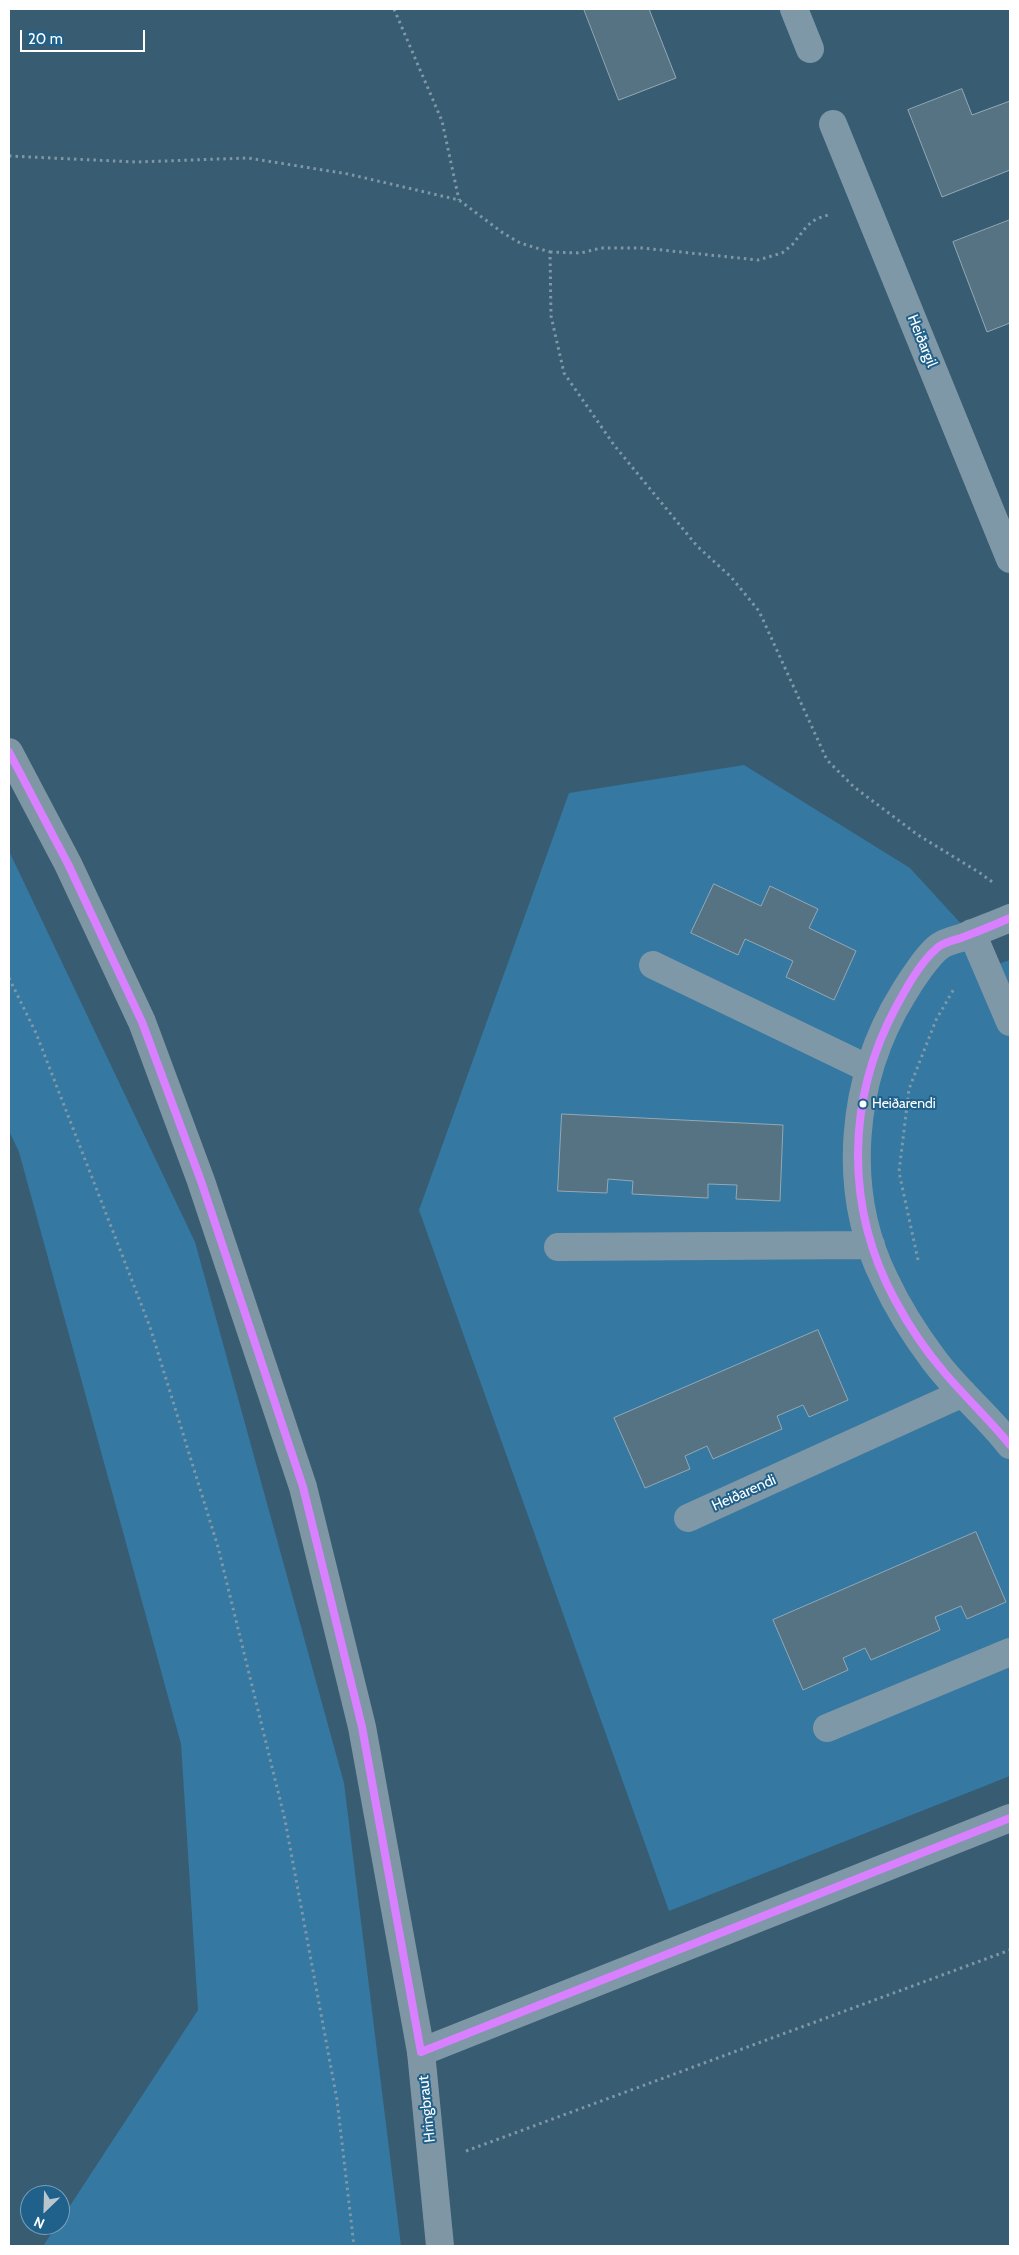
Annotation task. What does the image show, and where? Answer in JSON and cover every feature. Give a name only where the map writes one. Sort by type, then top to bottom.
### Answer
[{"type":"main road","name":"Hringbraut","points":[[9,752],[68,864],[142,1022],[201,1181],[303,1487],[362,1727],[421,2052],[440,2246]]},
{"type":"street","points":[[794,9],[810,49]]},
{"type":"street","name":"Heiðargil","points":[[833,124],[1010,559]]},
{"type":"street","points":[[1010,918],[939,946],[913,978],[891,1013],[874,1051],[862,1094],[857,1137],[857,1174],[862,1209],[871,1245],[884,1279],[901,1311],[935,1361],[1010,1445]]},
{"type":"street","points":[[972,933],[1010,1022]]},
{"type":"street","points":[[653,965],[869,1069]]},
{"type":"street","points":[[558,1247],[871,1245]]},
{"type":"street","name":"Heiðarendi","points":[[688,1518],[963,1393]]},
{"type":"street","points":[[827,1728],[1010,1652]]},
{"type":"street","points":[[421,2052],[1010,1818]]},
{"type":"path","points":[[394,9],[442,121],[459,200]]},
{"type":"path","points":[[9,156],[136,162],[248,158],[348,174],[459,200],[503,233],[520,243],[550,252],[581,253],[601,248],[642,248],[758,260],[782,252],[792,245],[807,226],[827,215],[840,213],[853,215],[865,219],[876,228]]},
{"type":"path","points":[[550,252],[551,316],[564,373],[620,453],[697,546],[731,577],[759,611],[827,760],[854,787],[886,811],[918,834],[980,873],[1003,891]]},
{"type":"path","points":[[919,1265],[899,1172],[910,1089],[936,1020],[960,977],[984,961]]},
{"type":"path","points":[[9,978],[36,1033],[150,1327],[218,1547],[287,1830],[337,2100],[354,2246]]},
{"type":"path","points":[[432,2163],[1010,1950]]},
{"type":"shaded area","points":[[744,765],[910,868],[998,964],[1010,960],[1010,1776],[669,1911],[419,1210],[569,793]]},
{"type":"shaded area","points":[[9,851],[195,1242],[344,1783],[401,2246],[43,2246],[50,2235],[70,2235],[70,2206],[198,2010],[181,1744],[19,1152],[9,1131]]},
{"type":"building","points":[[584,9],[649,9],[676,78],[619,100]]},
{"type":"building","points":[[962,89],[972,115],[1010,101],[1010,170],[942,197],[908,110]]},
{"type":"building","points":[[1010,220],[1010,323],[987,332],[953,242]]},
{"type":"building","points":[[714,884],[761,906],[770,886],[818,909],[809,928],[856,951],[834,1000],[786,977],[793,961],[745,939],[738,955],[691,933]]},
{"type":"building","points":[[562,1114],[783,1125],[780,1201],[736,1199],[737,1185],[708,1184],[708,1198],[632,1194],[633,1181],[608,1179],[607,1193],[558,1191]]},
{"type":"building","points":[[818,1330],[848,1400],[809,1417],[803,1405],[777,1416],[782,1429],[713,1459],[707,1446],[685,1456],[690,1469],[645,1488],[614,1418]]},
{"type":"building","points":[[976,1532],[1006,1602],[967,1619],[961,1606],[935,1617],[940,1630],[871,1660],[865,1648],[843,1658],[848,1670],[803,1690],[773,1620]]},
{"type":"transit line","points":[[9,752],[68,864],[142,1022],[201,1181],[303,1487],[362,1727],[421,2052],[1010,1818]]},
{"type":"transit line","points":[[1010,918],[940,946],[931,954],[914,976],[896,1007],[880,1043],[868,1079],[861,1116],[858,1154],[860,1191],[867,1228],[879,1265],[895,1300],[918,1338],[937,1364],[1010,1445]]},
{"type":"place","name":"Heiðarendi","points":[[863,1104]]}]
